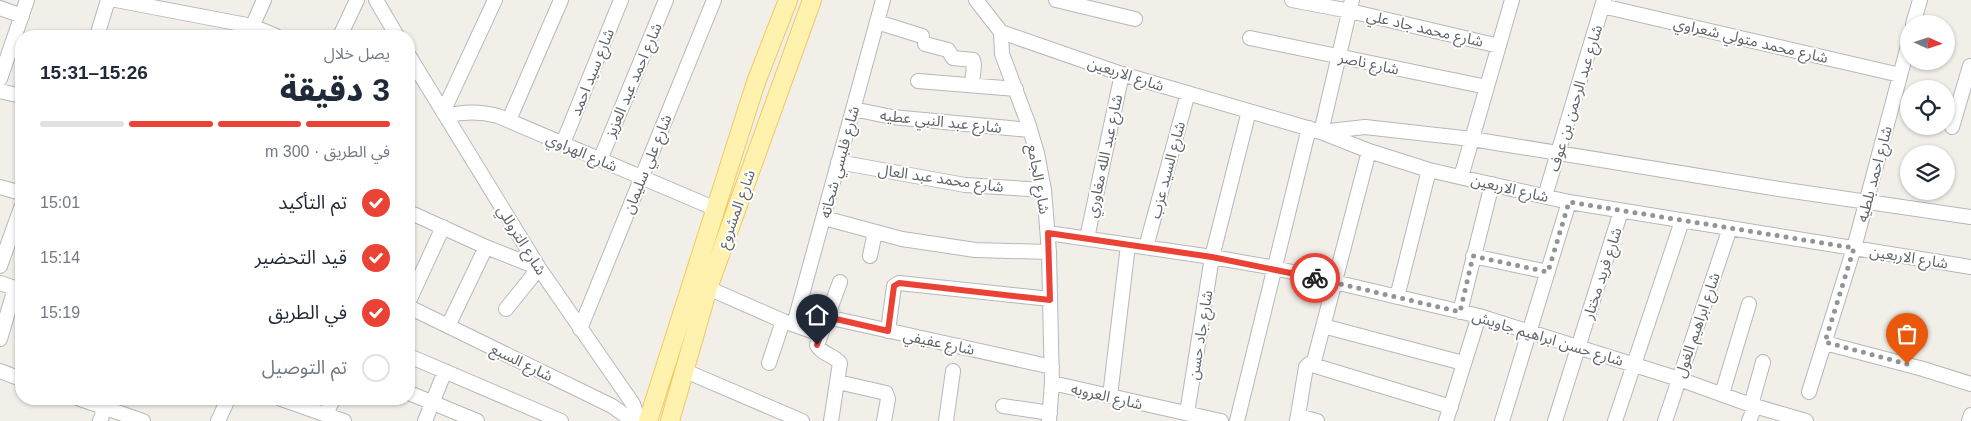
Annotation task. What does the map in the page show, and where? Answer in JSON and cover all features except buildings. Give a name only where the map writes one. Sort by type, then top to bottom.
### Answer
[{"type":"main road","name":"شارع المشروع","points":[[648,421],[756,82],[788,0]]},
{"type":"main road","name":"شارع المشروع","points":[[670,421],[683,370],[708,288],[812,0]]},
{"type":"street","points":[[17,30],[27,0]]},
{"type":"street","points":[[102,30],[108,0]]},
{"type":"street","points":[[116,0],[246,30]]},
{"type":"street","points":[[250,30],[264,0]]},
{"type":"street","points":[[343,30],[357,0]]},
{"type":"street","points":[[444,114],[495,0]]},
{"type":"street","points":[[509,120],[561,0]]},
{"type":"street","name":"شارع سيد احمد","points":[[563,144],[621,0]]},
{"type":"street","name":"شارع احمد عبد العزيز","points":[[600,160],[666,0]]},
{"type":"street","name":"شارع علي سليمان","points":[[580,328],[714,0]]},
{"type":"street","name":"شارع فلبسي شحاته","points":[[768,363],[788,323],[824,218],[883,0]]},
{"type":"street","points":[[976,0],[1001,32]]},
{"type":"street","points":[[1056,0],[1134,19]]},
{"type":"street","name":"شارع محمد جاد علي","points":[[1292,0],[1351,5],[1499,46]]},
{"type":"street","points":[[1461,177],[1512,0]]},
{"type":"street","points":[[1916,15],[1920,0]]},
{"type":"street","points":[[382,3],[394,30]]},
{"type":"street","name":"شارع محمد متولي شعراوي","points":[[1603,3],[1900,75]]},
{"type":"street","name":"شارع عبد الرحمن بن عوف","points":[[1545,196],[1603,3]]},
{"type":"street","points":[[1237,421],[1275,268],[1315,130],[1339,57],[1351,5]]},
{"type":"street","points":[[0,8],[22,16]]},
{"type":"street","points":[[877,22],[948,50],[953,58],[973,60],[972,85]]},
{"type":"street","name":"شارع الاربعين","points":[[1001,32],[1122,74],[1315,130],[1369,151],[1429,170],[1569,202],[1682,222],[1971,267]]},
{"type":"street","name":"شارع الجامع","points":[[1001,32],[1002,54],[1030,130],[1037,153],[1044,190],[1049,252],[1052,367],[1049,417]]},
{"type":"street","points":[[0,79],[15,36]]},
{"type":"street","name":"شارع ناصر","points":[[1250,38],[1487,87]]},
{"type":"street","points":[[1955,121],[1966,99],[1970,66]]},
{"type":"street","name":"شارع احمد بلطيه","points":[[1809,392],[1854,248],[1901,70]]},
{"type":"street","name":"شارع التروللي","points":[[415,72],[444,114],[539,268],[633,404],[639,421]]},
{"type":"street","name":"شارع عبد الله مغاوري","points":[[1087,238],[1122,74]]},
{"type":"street","points":[[918,81],[1016,89]]},
{"type":"street","points":[[0,91],[15,95]]},
{"type":"street","name":"شارع السيد عزب","points":[[1146,247],[1188,93]]},
{"type":"street","name":"شارع عبد النبي عطيه","points":[[853,109],[892,117],[1030,130]]},
{"type":"street","name":"شارع جاد حسن","points":[[1187,413],[1212,257],[1248,111]]},
{"type":"street","name":"شارع الهراوي","points":[[444,114],[477,112],[498,116],[716,209]]},
{"type":"street","name":"شارع الاربعين","points":[[1315,130],[1365,127],[1472,139],[1971,217]]},
{"type":"street","points":[[1313,365],[1369,151]]},
{"type":"street","name":"شارع محمد عبد العال","points":[[838,162],[965,185],[1044,190]]},
{"type":"street","points":[[1397,297],[1429,170]]},
{"type":"street","points":[[1460,312],[1492,184]]},
{"type":"street","points":[[0,187],[15,191]]},
{"type":"street","points":[[1502,421],[1569,202]]},
{"type":"street","name":"شارع فريد مختار","points":[[1555,421],[1621,211]]},
{"type":"street","points":[[415,215],[486,247],[539,268],[506,309]]},
{"type":"street","points":[[824,218],[902,240],[975,250],[1049,252]]},
{"type":"street","points":[[1615,421],[1682,222]]},
{"type":"street","points":[[0,266],[15,225]]},
{"type":"street","points":[[415,288],[443,227]]},
{"type":"street","name":"شارع ابراهيم الغول","points":[[1665,421],[1730,228]]},
{"type":"street","points":[[870,256],[875,232]]},
{"type":"street","name":"شارع حسن ابراهيم جاويش","points":[[1048,233],[1275,268],[1479,316],[1578,346],[1806,421]]},
{"type":"street","points":[[1110,396],[1128,244]]},
{"type":"street","points":[[448,326],[486,247]]},
{"type":"street","points":[[1473,256],[1548,272]]},
{"type":"street","points":[[0,282],[15,288]]},
{"type":"street","points":[[831,421],[840,363],[836,358],[817,348],[820,334],[840,282]]},
{"type":"street","points":[[888,331],[894,286],[899,283],[1050,300]]},
{"type":"street","points":[[708,288],[788,323],[820,334]]},
{"type":"street","points":[[0,339],[15,297]]},
{"type":"street","points":[[1722,394],[1749,304]]},
{"type":"street","name":"شارع السبع","points":[[415,310],[612,406],[633,421]]},
{"type":"street","points":[[1446,421],[1479,316]]},
{"type":"street","name":"شارع عفيفي","points":[[827,317],[1052,367]]},
{"type":"street","points":[[1324,326],[1463,364]]},
{"type":"street","points":[[1825,342],[1971,384]]},
{"type":"street","points":[[415,359],[561,421]]},
{"type":"street","points":[[1749,421],[1763,362]]},
{"type":"street","points":[[1317,421],[1298,419],[1306,367],[1309,364],[1451,407]]},
{"type":"street","points":[[683,370],[802,421]]},
{"type":"street","points":[[0,371],[15,376]]},
{"type":"street","points":[[425,421],[444,371]]},
{"type":"street","points":[[946,421],[953,371]]},
{"type":"street","points":[[838,382],[886,393],[888,399],[884,421]]},
{"type":"street","name":"شارع العروبه","points":[[1052,383],[1219,421]]},
{"type":"street","points":[[415,396],[477,421]]},
{"type":"street","points":[[100,421],[105,405]]},
{"type":"street","points":[[110,405],[143,421]]},
{"type":"street","points":[[218,421],[225,405]]},
{"type":"street","points":[[298,405],[344,421]]},
{"type":"street","points":[[326,415],[330,405]]},
{"type":"street","points":[[1003,406],[1049,417]]},
{"type":"street","points":[[1969,421],[1971,415]]},
{"type":"way so far","points":[[1315,278],[1460,312],[1473,256],[1548,272],[1569,202],[1682,222],[1854,248],[1825,342],[1907,364]]},
{"type":"route","points":[[817,345],[827,317],[888,331],[894,286],[899,283],[1050,300],[1048,233],[1212,257],[1275,268],[1315,278]]}]
